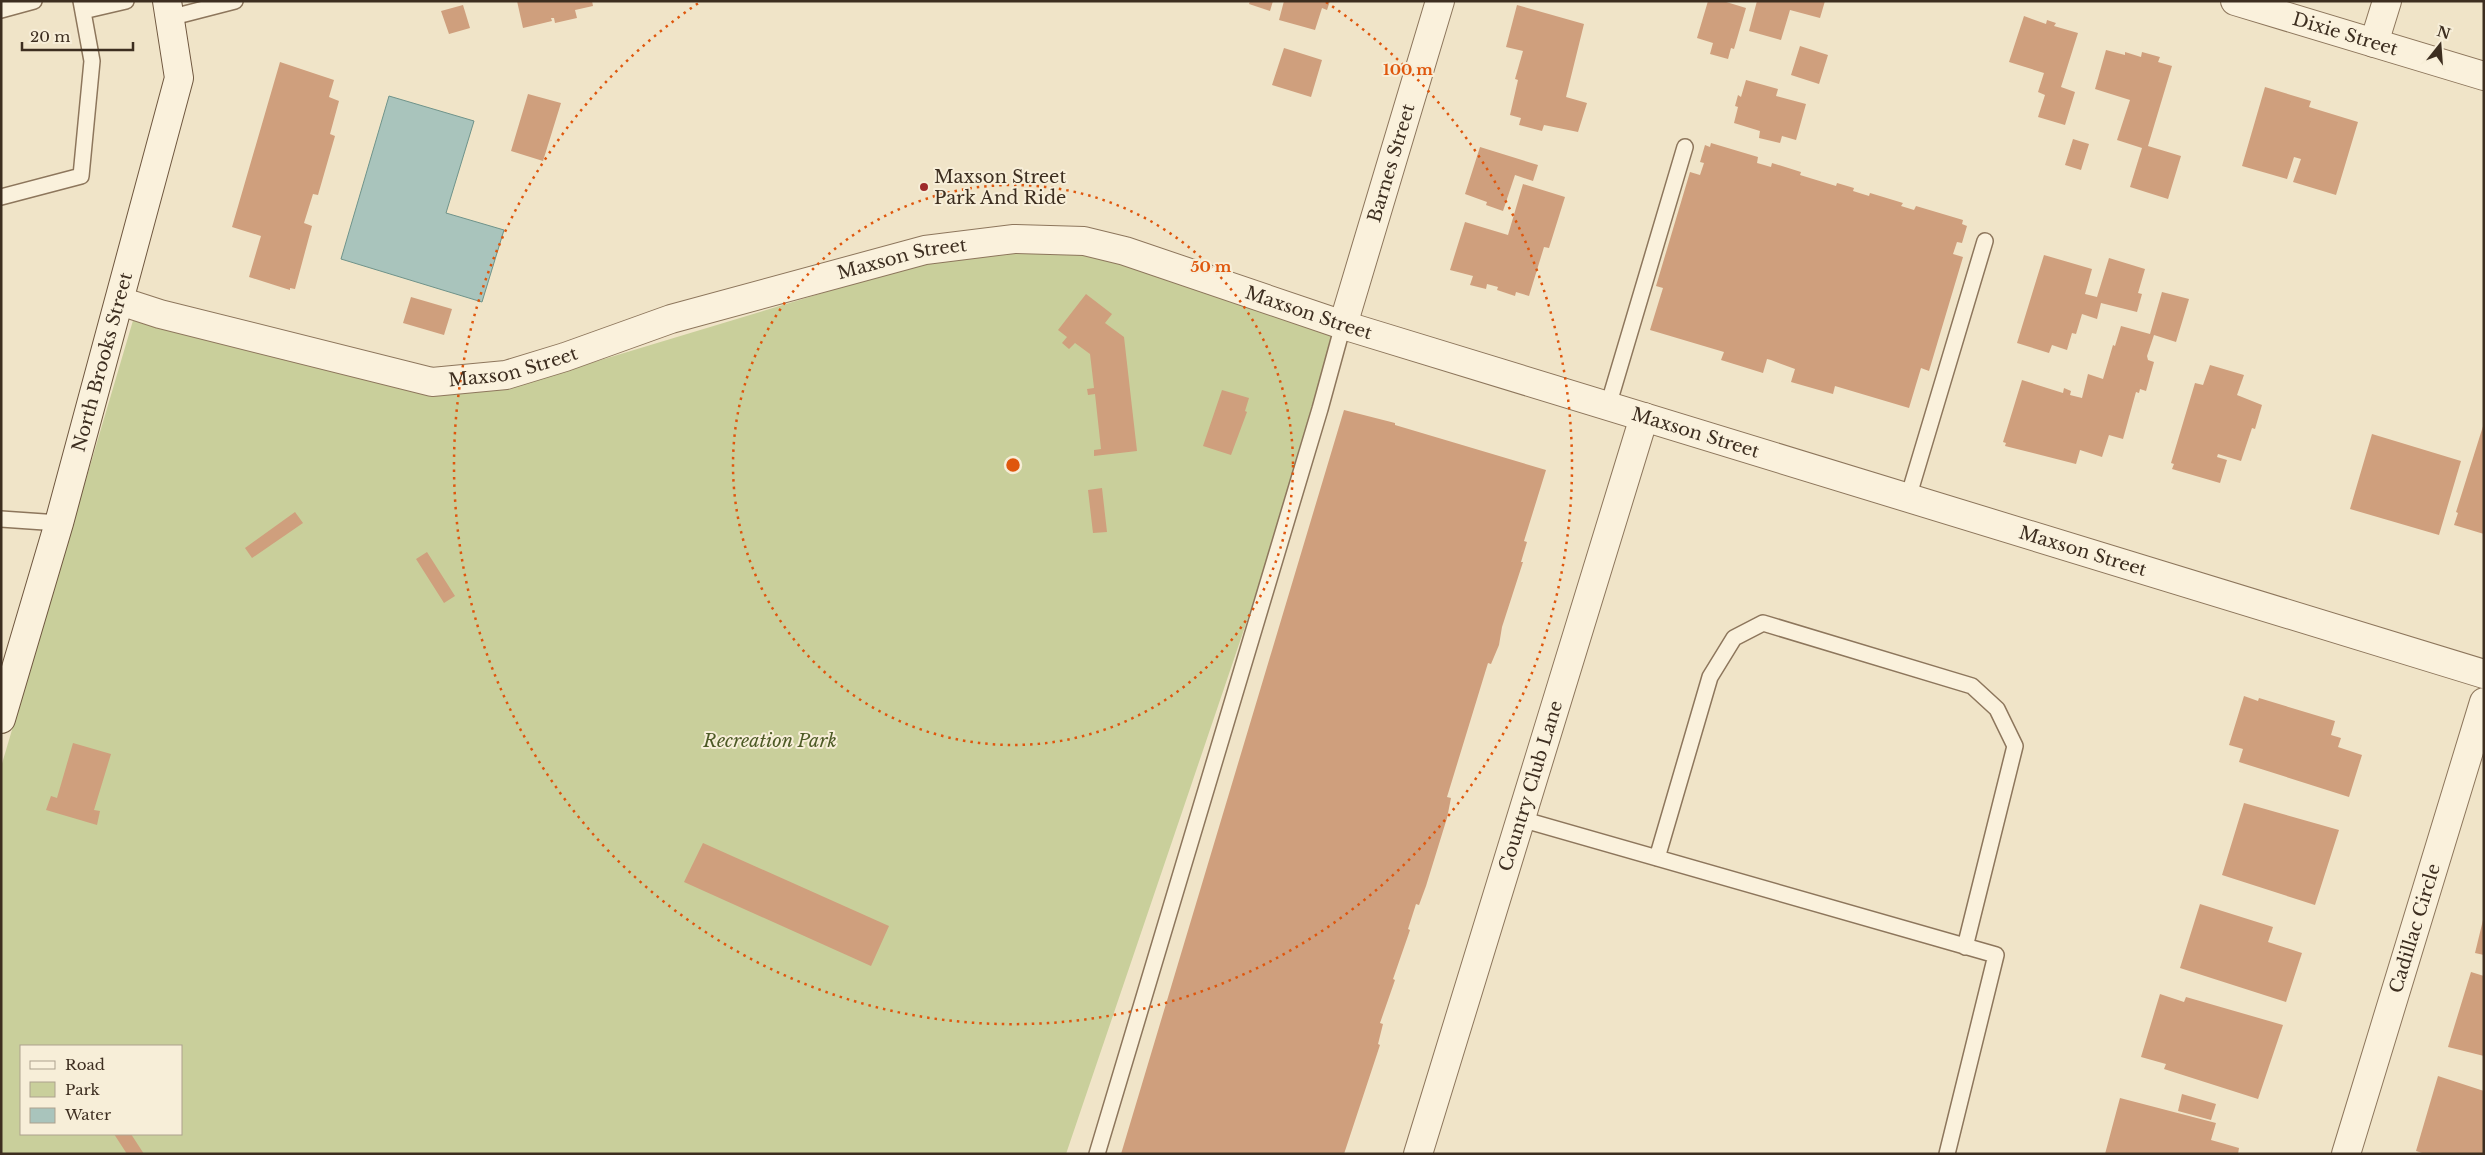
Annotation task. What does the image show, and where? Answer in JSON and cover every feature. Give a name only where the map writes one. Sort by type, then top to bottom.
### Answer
[{"type":"street","name":"Barnes Street","points":[[1343,325],[1440,1]]},
{"type":"street","name":"Dixie Street","points":[[2234,1],[2484,76]]},
{"type":"street","points":[[2374,43],[2387,1]]},
{"type":"street","name":"North Brooks Street","points":[[1,719],[59,523],[179,78],[168,10]]},
{"type":"street","name":"Maxson Street","points":[[120,301],[160,314],[432,382],[506,375],[565,358],[671,319],[925,250],[1014,239],[1084,241],[1125,251],[1343,325],[2484,674]]},
{"type":"street","name":"Country Club Lane","points":[[1418,1154],[1644,417]]},
{"type":"street","name":"Cadillac Circle","points":[[2346,1154],[2484,702]]},
{"type":"lane","points":[[1,10],[34,1]]},
{"type":"lane","points":[[1,197],[81,176],[92,61],[82,6],[126,1]]},
{"type":"lane","points":[[168,10],[235,1]]},
{"type":"lane","points":[[1608,406],[1684,147]]},
{"type":"lane","points":[[1908,498],[1985,241]]},
{"type":"lane","points":[[1097,1154],[1320,409],[1343,325]]},
{"type":"lane","points":[[1,519],[59,523]]},
{"type":"lane","points":[[1658,858],[1710,677],[1734,638],[1763,623],[1972,686],[1997,708],[2015,746],[1965,946]]},
{"type":"lane","points":[[1521,819],[1996,955],[1948,1154]]},
{"type":"green space","name":"Recreation Park","points":[[1055,246],[1347,326],[1066,1154],[1,1154],[1,767],[137,307],[420,390],[464,393],[505,389],[945,256]]},
{"type":"water","points":[[389,96],[474,121],[446,213],[504,230],[482,302],[341,259]]},
{"type":"building","points":[[517,1],[592,1],[593,6],[575,10],[577,18],[555,23],[554,18],[551,18],[552,21],[523,28]]},
{"type":"building","points":[[1250,1],[1273,1],[1270,11],[1249,4]]},
{"type":"building","points":[[1284,1],[1330,1],[1327,10],[1322,8],[1315,30],[1279,20]]},
{"type":"building","points":[[1708,1],[1723,1],[1746,8],[1734,49],[1731,48],[1728,59],[1710,54],[1713,43],[1697,38]]},
{"type":"building","points":[[1757,1],[1825,1],[1820,18],[1790,10],[1781,40],[1749,31]]},
{"type":"building","points":[[463,5],[470,28],[449,34],[441,11]]},
{"type":"building","points":[[1517,5],[1584,24],[1566,97],[1587,103],[1578,132],[1544,125],[1542,131],[1519,125],[1521,118],[1510,115],[1518,80],[1515,79],[1523,51],[1506,47]]},
{"type":"building","points":[[2024,16],[2046,24],[2047,20],[2056,23],[2054,26],[2078,33],[2061,87],[2075,92],[2065,125],[2038,117],[2045,95],[2038,92],[2044,73],[2009,62]]},
{"type":"building","points":[[1800,46],[1828,55],[1819,84],[1791,75]]},
{"type":"building","points":[[1284,48],[1322,60],[1311,97],[1272,85]]},
{"type":"building","points":[[2106,50],[2125,55],[2125,52],[2141,57],[2142,52],[2160,57],[2158,62],[2172,66],[2148,146],[2181,156],[2168,199],[2130,187],[2142,148],[2117,140],[2130,100],[2095,89]]},
{"type":"building","points":[[280,62],[334,80],[329,97],[339,101],[330,134],[335,136],[318,195],[313,194],[304,223],[312,226],[295,289],[290,288],[290,290],[249,277],[261,236],[232,227]]},
{"type":"building","points":[[1746,80],[1778,89],[1776,96],[1806,104],[1796,140],[1782,136],[1780,143],[1759,138],[1760,131],[1734,123],[1738,107],[1735,106],[1738,95],[1741,97]]},
{"type":"building","points":[[2265,87],[2311,101],[2309,107],[2358,122],[2336,195],[2293,182],[2301,159],[2294,157],[2287,179],[2242,166]]},
{"type":"building","points":[[528,94],[561,103],[543,161],[511,151]]},
{"type":"building","points":[[2073,139],[2089,144],[2081,170],[2065,165]]},
{"type":"building","points":[[1711,143],[1758,157],[1757,163],[1771,167],[1772,163],[1801,172],[1800,175],[1836,186],[1837,183],[1854,188],[1853,191],[1869,196],[1870,193],[1903,203],[1901,206],[1914,210],[1916,206],[1963,220],[1962,224],[1967,226],[1962,243],[1957,242],[1953,254],[1963,257],[1929,371],[1921,368],[1909,408],[1835,386],[1833,394],[1791,382],[1795,369],[1771,360],[1767,359],[1763,373],[1721,360],[1724,352],[1650,330],[1663,288],[1656,286],[1690,172],[1700,175],[1704,163],[1700,162],[1705,145],[1710,147]]},
{"type":"building","points":[[1480,147],[1538,165],[1533,181],[1515,175],[1503,211],[1486,205],[1487,202],[1465,194]]},
{"type":"building","points":[[1523,184],[1565,197],[1549,248],[1544,247],[1529,296],[1516,292],[1515,296],[1497,290],[1498,287],[1487,284],[1486,289],[1470,285],[1473,276],[1450,270],[1465,222],[1508,235]]},
{"type":"building","points":[[2044,255],[2092,269],[2085,294],[2097,297],[2109,258],[2145,269],[2138,293],[2142,294],[2137,312],[2101,303],[2097,319],[2082,314],[2076,334],[2072,333],[2067,350],[2052,345],[2049,353],[2017,343]]},
{"type":"building","points":[[2162,292],[2189,299],[2176,342],[2154,335],[2147,356],[2148,360],[2154,362],[2146,391],[2140,389],[2139,393],[2136,392],[2123,439],[2109,435],[2102,457],[2080,450],[2076,464],[2005,446],[2006,443],[2003,442],[2022,380],[2063,393],[2064,388],[2071,391],[2070,395],[2082,398],[2088,374],[2103,379],[2121,326],[2150,334]]},
{"type":"building","points":[[1086,294],[1112,314],[1105,323],[1124,337],[1137,451],[1094,456],[1094,450],[1101,449],[1095,394],[1088,395],[1087,389],[1094,388],[1090,354],[1075,343],[1069,349],[1062,343],[1067,337],[1058,330]]},
{"type":"building","points":[[411,297],[452,309],[444,335],[403,323]]},
{"type":"building","points":[[2210,365],[2244,375],[2237,395],[2262,405],[2255,429],[2252,428],[2241,461],[2218,454],[2217,457],[2227,460],[2220,483],[2172,469],[2174,464],[2171,463],[2195,383],[2203,385]]},
{"type":"building","points":[[1222,390],[1249,398],[1245,411],[1247,412],[1231,455],[1203,446]]},
{"type":"building","points":[[1344,410],[1395,423],[1395,425],[1546,470],[1524,541],[1527,542],[1521,562],[1523,562],[1502,627],[1499,645],[1491,664],[1488,663],[1447,797],[1451,798],[1447,818],[1426,886],[1419,905],[1416,904],[1408,929],[1410,930],[1393,979],[1395,980],[1380,1023],[1383,1024],[1378,1044],[1380,1045],[1344,1154],[1121,1154]]},
{"type":"building","points":[[2484,423],[2484,534],[2454,525],[2458,513],[2456,512]]},
{"type":"building","points":[[2372,434],[2461,461],[2439,535],[2350,509]]},
{"type":"building","points":[[1102,488],[1107,532],[1093,533],[1088,490]]},
{"type":"building","points":[[295,512],[303,523],[252,558],[245,548]]},
{"type":"building","points":[[427,552],[455,596],[444,603],[416,559]]},
{"type":"building","points":[[2244,696],[2258,701],[2259,698],[2335,721],[2331,735],[2341,738],[2338,747],[2362,755],[2349,797],[2239,762],[2243,749],[2229,745]]},
{"type":"building","points":[[73,743],[111,754],[94,810],[100,811],[97,825],[46,810],[51,796],[57,798]]},
{"type":"building","points":[[2244,803],[2339,830],[2315,905],[2222,875]]},
{"type":"building","points":[[703,843],[889,926],[871,966],[684,882]]},
{"type":"building","points":[[2200,904],[2273,927],[2268,942],[2302,953],[2286,1002],[2180,968]]},
{"type":"building","points":[[2484,920],[2484,955],[2475,953]]},
{"type":"building","points":[[2471,972],[2484,976],[2484,1056],[2448,1047]]},
{"type":"building","points":[[2160,994],[2184,1002],[2186,997],[2283,1025],[2258,1099],[2164,1069],[2166,1064],[2141,1057]]},
{"type":"building","points":[[2438,1076],[2484,1091],[2484,1154],[2425,1154],[2416,1151]]},
{"type":"building","points":[[2182,1094],[2216,1104],[2211,1120],[2178,1111]]},
{"type":"building","points":[[2120,1098],[2216,1123],[2211,1140],[2239,1148],[2238,1154],[2105,1154]]},
{"type":"building","points":[[115,1135],[132,1135],[144,1154],[127,1154]]},
{"type":"place","name":"Maxson Street Park And Ride","points":[[924,187]]}]
